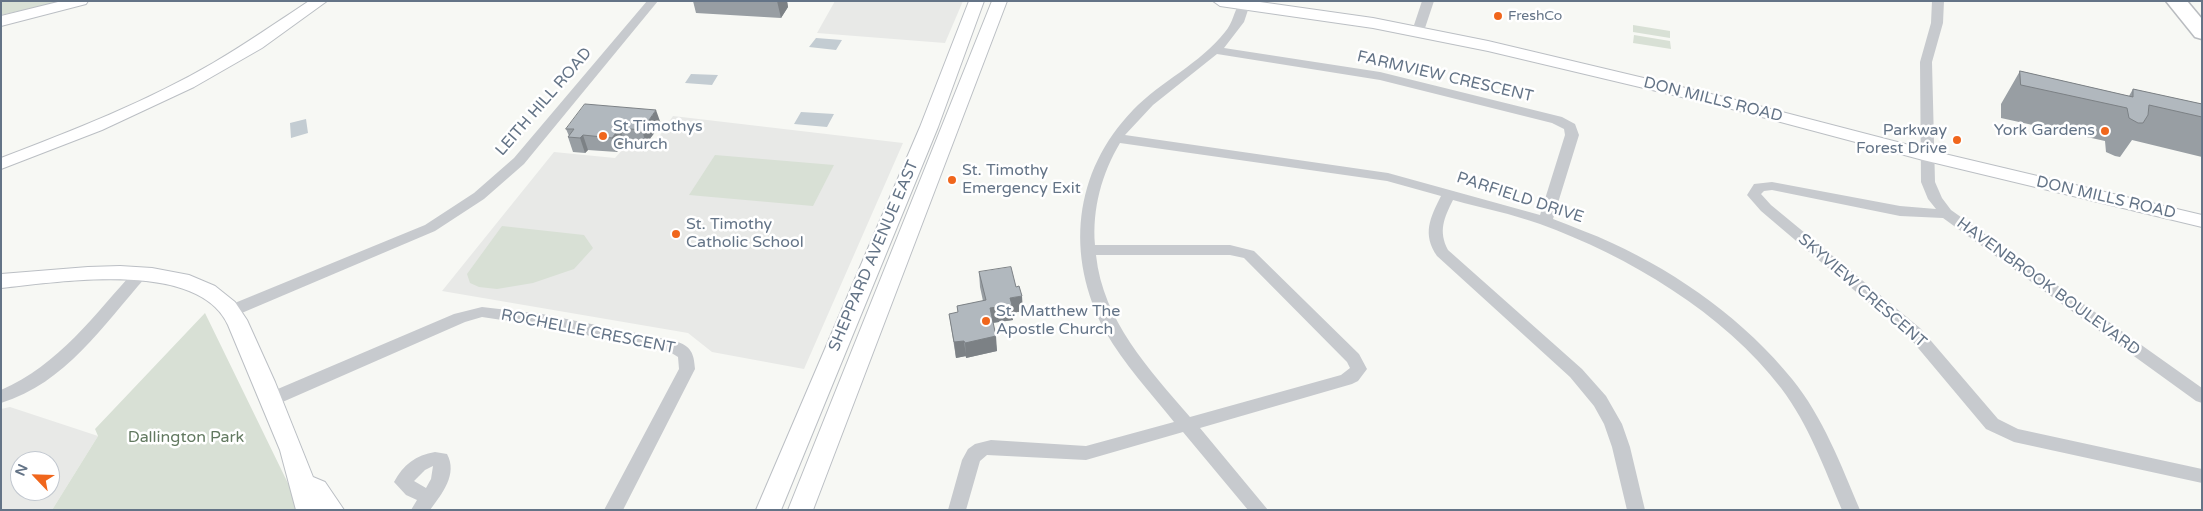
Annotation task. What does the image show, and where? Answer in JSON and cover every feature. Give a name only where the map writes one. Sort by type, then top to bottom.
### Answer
[{"type":"highway","points":[[2176,1],[2202,33]]},
{"type":"main road","points":[[1,21],[81,1]]},
{"type":"main road","points":[[1,164],[90,129],[184,85],[247,50],[320,1]]},
{"type":"main road","name":"SHEPPARD AVENUE EAST","points":[[768,510],[929,126],[976,1]]},
{"type":"main road","name":"SHEPPARD AVENUE EAST","points":[[800,510],[1000,1]]},
{"type":"main road","name":"DON MILLS ROAD","points":[[1220,1],[1492,37],[1929,148],[2202,221]]},
{"type":"main road","name":"DON MILLS ROAD","points":[[1286,1],[1419,27]]},
{"type":"main road","name":"DON MILLS ROAD","points":[[1929,148],[2202,209]]},
{"type":"main road","points":[[1,280],[88,274],[140,273],[179,280],[212,294],[232,311],[272,399],[302,483],[302,499],[309,510]]},
{"type":"main road","points":[[302,483],[316,489],[332,510]]},
{"type":"street","name":"LEITH HILL ROAD","points":[[232,311],[430,228],[479,196],[519,161],[653,1]]},
{"type":"street","points":[[1419,27],[1428,1]]},
{"type":"street","points":[[1929,148],[1926,62],[1937,23],[1938,1]]},
{"type":"street","points":[[1244,4],[1238,22],[1230,34],[1214,50],[1138,112],[1116,138],[1103,159],[1093,182],[1087,224],[1088,250],[1099,300],[1107,319],[1148,379],[1259,510]]},
{"type":"street","name":"FARMVIEW CRESCENT","points":[[1214,50],[1380,76],[1557,120],[1570,127],[1572,135],[1545,221]]},
{"type":"street","name":"PARFIELD DRIVE","points":[[1116,138],[1388,177],[1545,221],[1585,237],[1641,264],[1687,293],[1739,334],[1787,384],[1809,418],[1825,448],[1851,510]]},
{"type":"street","name":"HAVENBROOK BOULEVARD","points":[[1929,148],[1928,182],[1935,199],[1946,213],[2202,397]]},
{"type":"street","name":"SKYVIEW CRESCENT","points":[[1946,213],[1933,214],[1900,211],[1772,186],[1759,187],[1754,195],[1766,208],[1914,332],[1992,424],[2014,435],[2202,476]]},
{"type":"street","points":[[1450,194],[1433,228],[1434,241],[1442,253],[1576,373],[1600,401],[1613,424],[1621,447],[1636,510]]},
{"type":"street","points":[[957,510],[971,460],[975,453],[982,448],[1086,453],[1346,380],[1356,373],[1358,365],[1249,254],[1230,250],[1088,250]]},
{"type":"street","points":[[1,397],[17,390],[51,369],[67,354],[140,273]]},
{"type":"street","name":"ROCHELLE CRESCENT","points":[[272,399],[460,318],[482,312],[542,320],[675,347],[686,354],[687,369],[613,510]]},
{"type":"shaded area","points":[[835,1],[963,1],[945,43],[817,33]]},
{"type":"shaded area","points":[[816,38],[842,40],[836,50],[809,47]]},
{"type":"shaded area","points":[[691,74],[718,75],[712,85],[685,83]]},
{"type":"shaded area","points":[[801,112],[834,114],[827,127],[794,124]]},
{"type":"shaded area","name":"St. Timothy Catholic School","points":[[673,116],[903,143],[804,369],[712,352],[688,333],[442,291],[554,152],[615,158],[624,148],[650,150]]},
{"type":"shaded area","points":[[306,119],[308,133],[291,138],[290,123]]},
{"type":"shaded area","points":[[10,407],[98,436],[60,497],[60,451],[10,451],[10,501],[58,501],[52,510],[1,510],[1,409]]},
{"type":"green space","points":[[1,1],[64,1],[1,15]]},
{"type":"green space","points":[[1633,25],[1670,31],[1670,38],[1633,32]]},
{"type":"green space","points":[[1634,35],[1670,41],[1671,49],[1633,43]]},
{"type":"green space","points":[[715,155],[834,165],[813,206],[689,195]]},
{"type":"green space","points":[[502,226],[584,235],[593,248],[574,269],[533,283],[497,289],[479,287],[470,283],[467,274]]},
{"type":"green space","name":"Dallington Park","points":[[205,313],[301,510],[52,510],[58,501],[60,501],[60,497],[98,436],[95,429]]},
{"type":"building","points":[[2020,71],[2133,97],[2133,89],[2202,104],[2202,117],[2149,105],[2148,115],[2143,123],[2138,123],[2129,118],[2127,108],[2021,85]]},
{"type":"building","points":[[585,104],[656,110],[642,130],[620,128],[612,138],[583,135],[580,138],[568,137],[574,129],[566,129]]},
{"type":"building","points":[[1011,267],[1016,287],[1019,286],[1022,296],[1010,298],[1012,305],[990,308],[996,336],[965,343],[964,341],[954,342],[949,314],[958,312],[957,306],[986,300],[979,272]]},
{"type":"place","name":"FreshCo","points":[[1498,16]]},
{"type":"place","name":"York Gardens","points":[[2105,131]]},
{"type":"place","name":"St Timothys Church","points":[[603,136]]},
{"type":"place","name":"Parkway Forest Drive","points":[[1957,140]]},
{"type":"place","name":"St. Timothy Emergency Exit","points":[[952,180]]},
{"type":"place","name":"St. Timothy Catholic School","points":[[676,234]]},
{"type":"place","name":"St. Matthew The Apostle Church","points":[[986,321]]}]
